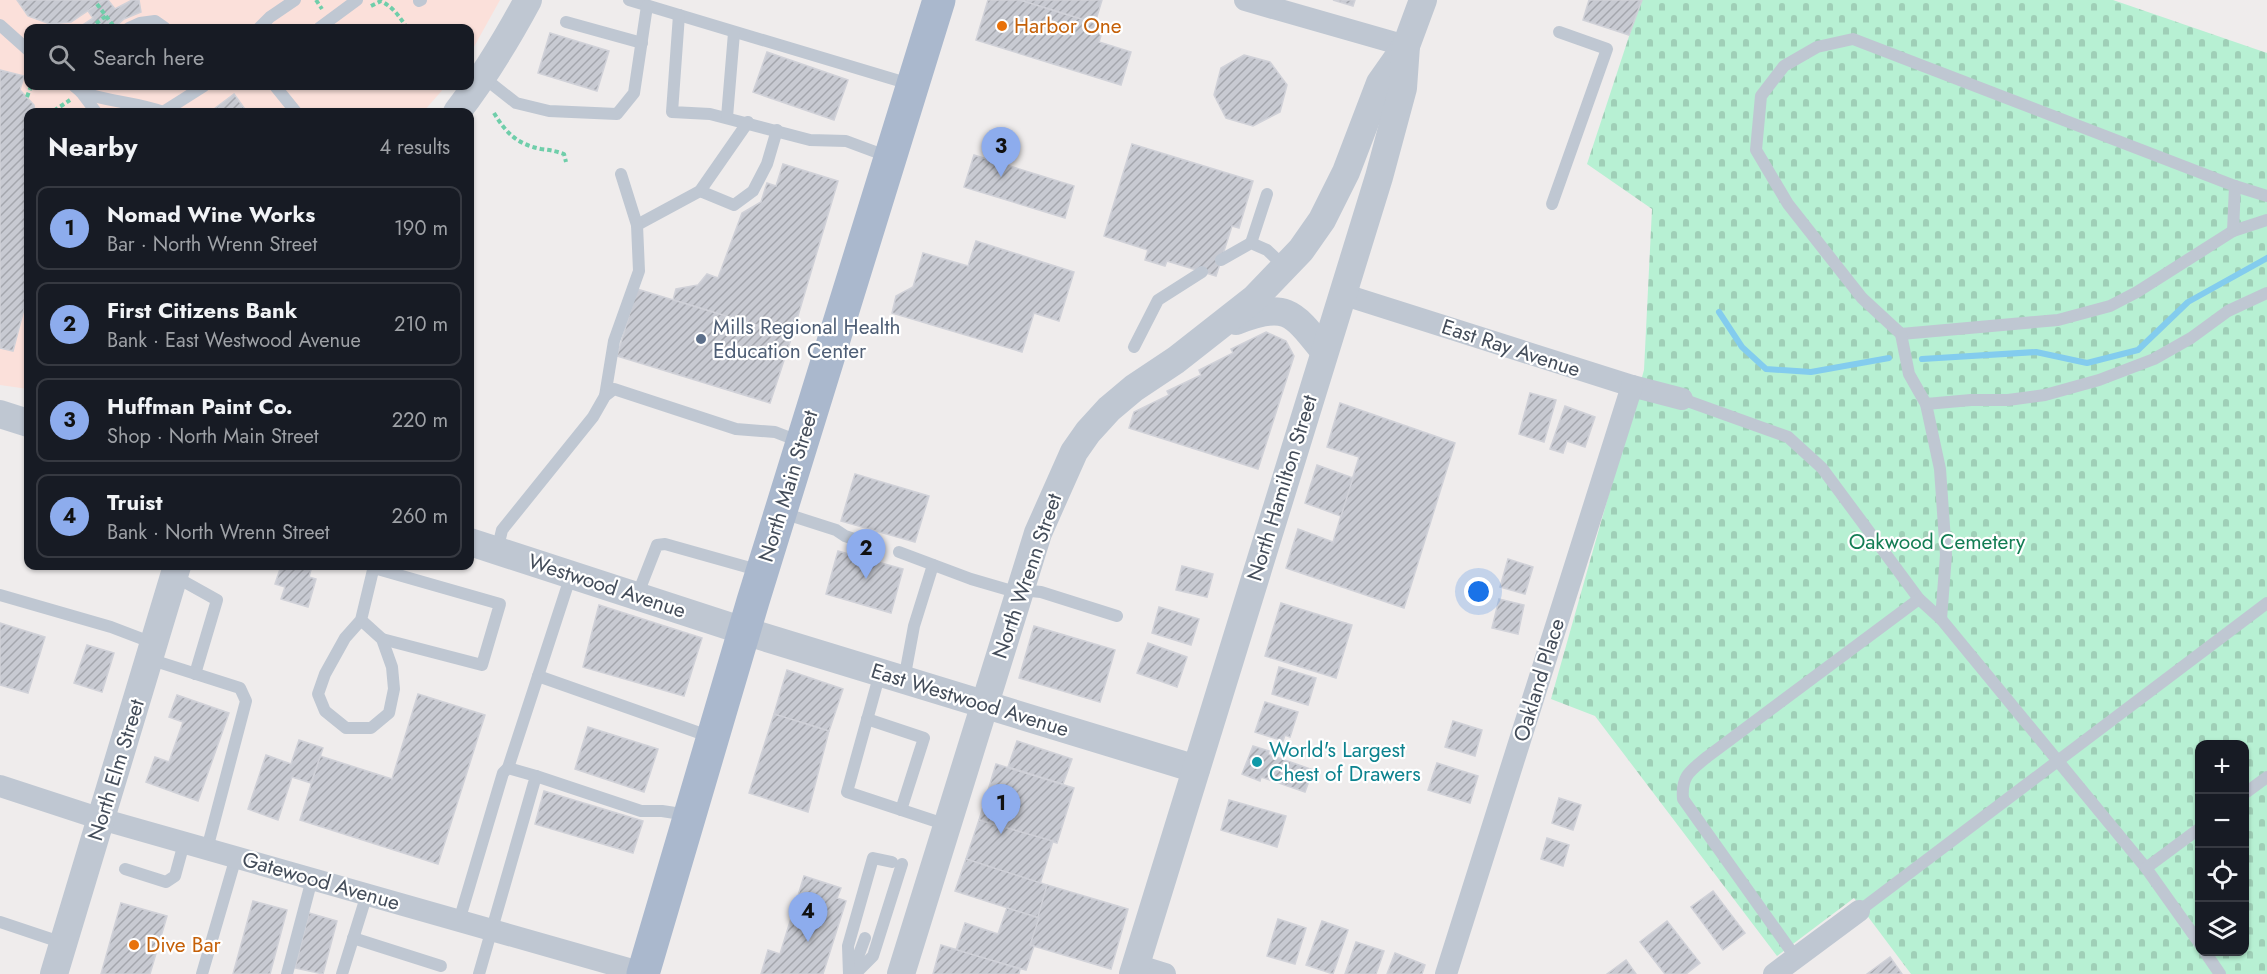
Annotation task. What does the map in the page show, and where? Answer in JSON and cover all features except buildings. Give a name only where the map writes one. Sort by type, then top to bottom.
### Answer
[{"type":"main road","name":"North Main Street","points":[[643,973],[762,571],[939,0]]},
{"type":"street","points":[[474,89],[508,38],[528,0]]},
{"type":"street","points":[[1245,0],[1406,46]]},
{"type":"street","name":"North Hamilton Street","points":[[1134,970],[1379,177],[1403,87],[1406,46],[1423,0]]},
{"type":"street","name":"North Wrenn Street","points":[[901,974],[1038,533],[1074,452],[1109,409],[1256,298],[1301,250],[1322,220],[1346,172],[1380,83],[1406,46]]},
{"type":"street","points":[[460,108],[473,90]]},
{"type":"street","name":"East Ray Avenue","points":[[1342,294],[1632,386],[1682,399]]},
{"type":"street","points":[[1216,329],[1261,311],[1272,310],[1299,321],[1324,351]]},
{"type":"street","name":"Oakland Place","points":[[1446,974],[1632,386]]},
{"type":"street","name":"Westwood Avenue","points":[[474,543],[744,631]]},
{"type":"street","name":"North Elm Street","points":[[54,974],[176,571]]},
{"type":"street","name":"East Westwood Avenue","points":[[744,631],[1196,769]]},
{"type":"street","name":"Gatewood Avenue","points":[[0,786],[101,819],[643,973]]},
{"type":"street","points":[[1774,974],[1858,911]]},
{"type":"street","points":[[1134,970],[1165,974]]},
{"type":"lane","points":[[264,24],[295,0]]},
{"type":"lane","points":[[629,0],[647,6],[664,5],[680,15],[734,33],[914,85]]},
{"type":"lane","points":[[326,24],[361,5]]},
{"type":"lane","points":[[483,77],[516,103],[549,111],[617,114],[634,93],[647,6]]},
{"type":"lane","points":[[680,15],[672,112],[727,117],[810,140],[846,141],[890,158]]},
{"type":"lane","points":[[136,24],[155,21],[159,24]]},
{"type":"lane","points":[[566,22],[642,43]]},
{"type":"lane","points":[[0,25],[24,46]]},
{"type":"lane","points":[[1552,204],[1607,49],[1559,32]]},
{"type":"lane","points":[[727,117],[734,33]]},
{"type":"lane","points":[[1941,619],[1946,555],[1940,469],[1926,404],[1909,374],[1901,334],[1862,298],[1795,213],[1756,150],[1761,96],[1784,66],[1817,47],[1853,39],[2235,186],[2267,196]]},
{"type":"lane","points":[[80,90],[93,108]]},
{"type":"lane","points":[[82,90],[95,97],[152,108]]},
{"type":"lane","points":[[169,108],[198,90]]},
{"type":"lane","points":[[278,90],[293,108]]},
{"type":"lane","points":[[637,225],[700,191],[720,159],[748,122]]},
{"type":"lane","points":[[700,191],[734,205],[753,190],[766,164],[777,130]]},
{"type":"lane","points":[[497,551],[502,530],[593,417],[605,396],[614,340],[639,271],[637,225],[621,174]]},
{"type":"lane","points":[[2234,231],[2235,186]]},
{"type":"lane","points":[[1221,260],[1251,243],[1267,195]]},
{"type":"lane","points":[[1901,334],[2058,320],[2110,306],[2137,292],[2234,231],[2267,220]]},
{"type":"lane","points":[[1251,243],[1267,250],[1285,267]]},
{"type":"lane","points":[[1134,347],[1158,300],[1202,272]]},
{"type":"lane","points":[[1926,404],[1971,400],[2008,400],[2046,395],[2098,380],[2154,359],[2191,338],[2228,311],[2267,293]]},
{"type":"lane","points":[[605,396],[614,389],[736,429],[775,432],[802,442]]},
{"type":"lane","points":[[1682,399],[1788,437],[1822,468],[1919,599],[1941,619],[2060,761],[2146,868],[2195,938]]},
{"type":"lane","points":[[780,512],[836,530],[860,541]]},
{"type":"lane","points":[[637,596],[657,545],[665,544],[762,571]]},
{"type":"lane","points":[[899,552],[971,579],[1019,592],[1041,592],[1117,616]]},
{"type":"lane","points":[[933,565],[914,626],[892,677],[867,719],[847,792],[947,825]]},
{"type":"lane","points":[[373,570],[361,620],[345,638],[325,674],[318,694],[326,711],[346,728],[371,728],[389,713],[394,689],[392,667],[382,639]]},
{"type":"lane","points":[[361,620],[382,639],[482,665],[500,604],[384,570]]},
{"type":"lane","points":[[176,571],[217,600],[195,674]]},
{"type":"lane","points":[[459,921],[503,773],[508,768],[571,575]]},
{"type":"lane","points":[[0,595],[111,627],[195,674],[240,688],[246,701],[207,849]]},
{"type":"lane","points":[[1796,958],[1683,800],[1682,785],[1690,771],[1707,757],[1919,599]]},
{"type":"lane","points":[[1858,911],[2267,603]]},
{"type":"lane","points":[[538,676],[712,737]]},
{"type":"lane","points":[[867,719],[924,738],[902,810]]},
{"type":"lane","points":[[508,768],[641,811],[689,815]]},
{"type":"lane","points":[[479,974],[536,776]]},
{"type":"lane","points":[[2249,790],[2267,777]]},
{"type":"lane","points":[[2146,868],[2195,831]]},
{"type":"lane","points":[[125,868],[166,882],[175,876],[184,843]]},
{"type":"lane","points":[[202,974],[237,857]]},
{"type":"lane","points":[[873,858],[897,863],[873,956],[852,974],[848,946],[873,858]]},
{"type":"lane","points":[[287,974],[312,879]]},
{"type":"lane","points":[[342,974],[367,894]]},
{"type":"lane","points":[[0,922],[63,942]]},
{"type":"lane","points":[[353,938],[441,966]]},
{"type":"lane","points":[[852,974],[865,938]]},
{"type":"lane","points":[[2208,956],[2220,974]]},
{"type":"path","points":[[361,5],[381,1],[396,11],[404,24]]},
{"type":"path","points":[[97,4],[113,24]]},
{"type":"path","points":[[95,24],[106,16]]},
{"type":"path","points":[[27,97],[30,90]]},
{"type":"path","points":[[57,108],[76,90]]},
{"type":"path","points":[[494,113],[505,131],[516,141],[526,146],[564,154],[566,162]]},
{"type":"shaded area","points":[[0,0],[500,0],[474,47],[474,24],[24,24],[24,90],[442,90],[427,108],[24,108],[24,388],[0,385]]},
{"type":"green space","name":"Oakwood Cemetery","points":[[1641,0],[2113,0],[2267,53],[2267,974],[1911,974],[1854,898],[1777,956],[1595,716],[1551,699],[1644,370],[1652,209],[1587,164]]},
{"type":"waterway","points":[[1922,359],[2036,352],[2087,363],[2138,350],[2188,302],[2267,258]]},
{"type":"waterway","points":[[1719,312],[1742,347],[1766,369],[1811,372],[1889,358]]},
{"type":"place","name":"Harbor One","points":[[1002,26]]},
{"type":"place","name":"Huffman Paint Co.","points":[[1001,177]]},
{"type":"place","name":"Mills Regional Health Education Center","points":[[701,339]]},
{"type":"place","name":"First Citizens Bank","points":[[866,579]]},
{"type":"place","name":"World's Largest Chest of Drawers","points":[[1257,762]]},
{"type":"place","name":"Nomad Wine Works","points":[[1001,834]]},
{"type":"place","name":"Truist","points":[[808,942]]},
{"type":"place","name":"Dive Bar","points":[[134,945]]}]
